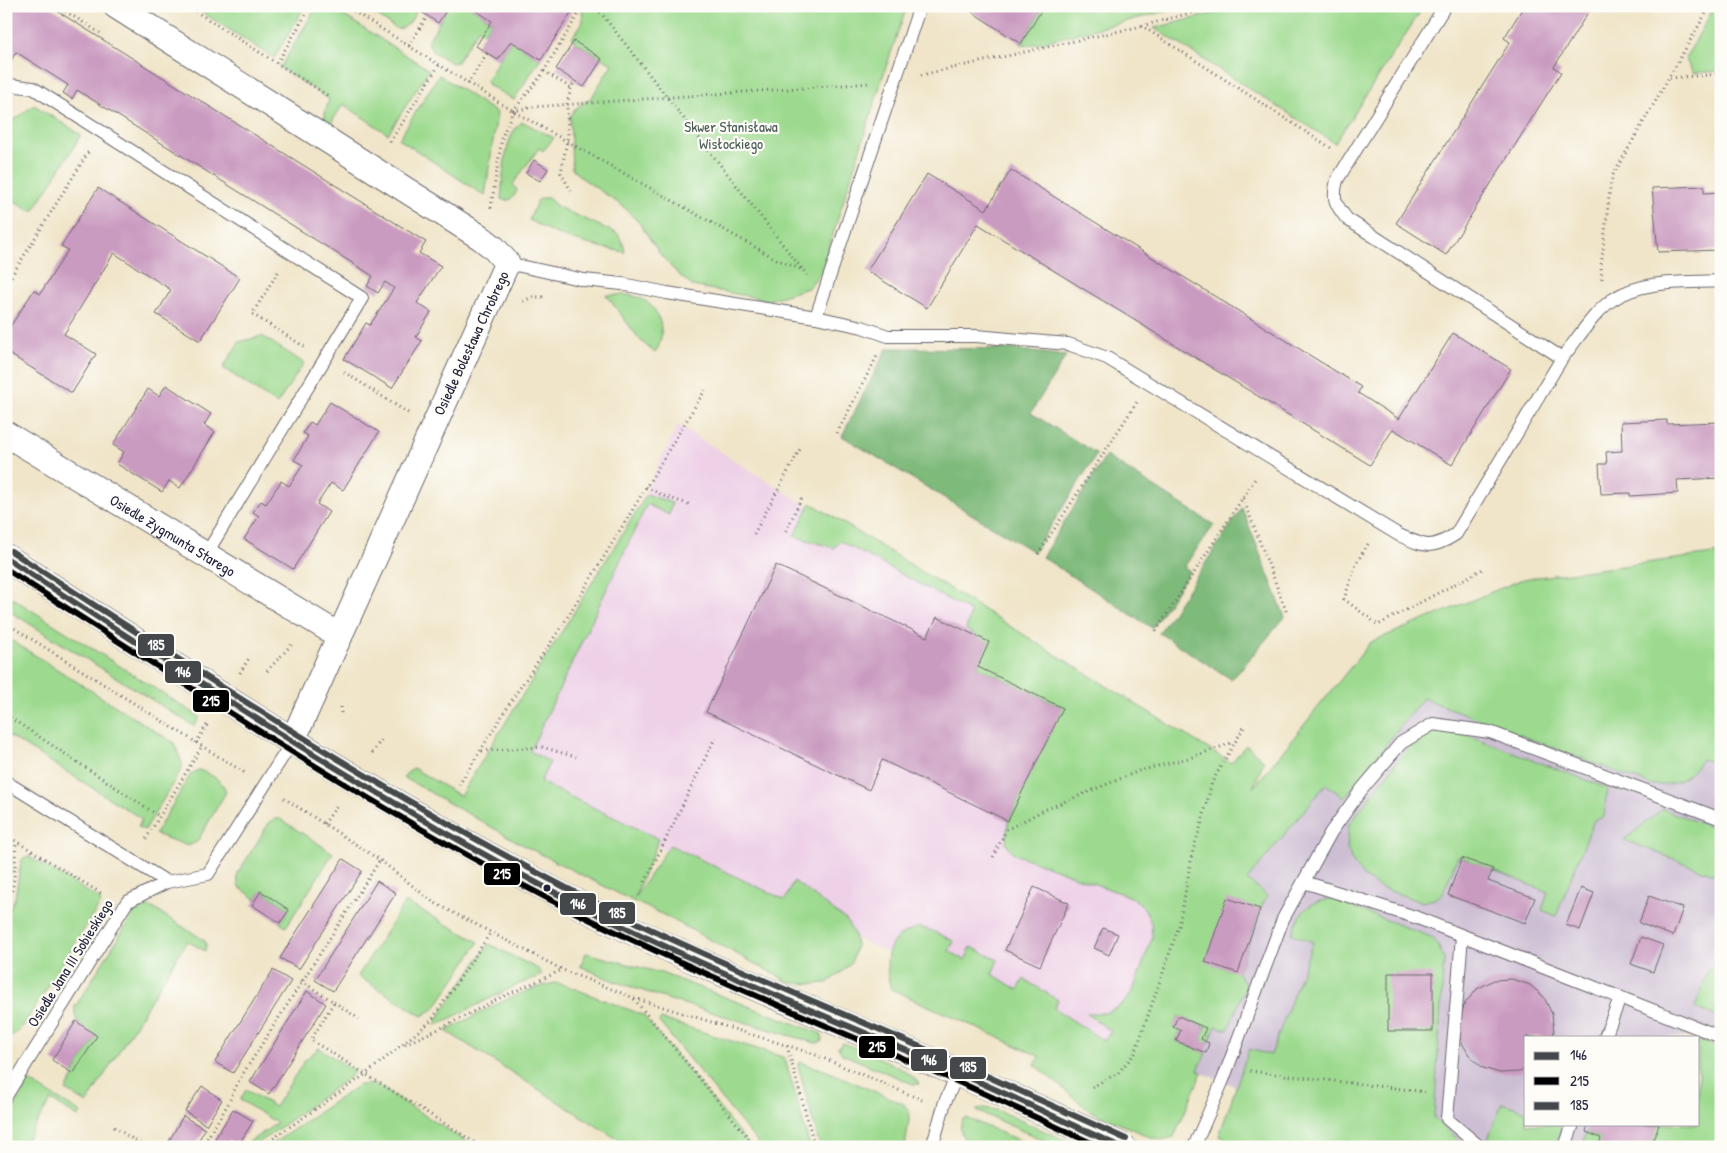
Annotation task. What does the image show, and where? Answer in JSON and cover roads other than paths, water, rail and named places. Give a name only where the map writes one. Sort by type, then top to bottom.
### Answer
[{"type":"street","name":"Osiedle Bolesława Chrobrego","points":[[116,6],[480,237],[508,263],[292,742]]},
{"type":"street","name":"Osiedle Zygmunta Starego","points":[[6,434],[340,636]]},
{"type":"street","points":[[6,558],[292,742],[547,888],[658,944],[958,1073],[1122,1147]]},
{"type":"lane","points":[[816,317],[920,6]]},
{"type":"lane","points":[[1445,6],[1337,180],[1333,195],[1338,208],[1348,219],[1562,358]]},
{"type":"lane","points":[[6,88],[10,85],[33,88],[362,298],[205,556]]},
{"type":"lane","points":[[508,263],[584,280],[622,284],[816,317],[862,327],[888,336],[976,336],[1068,344],[1107,358],[1399,535],[1421,545],[1440,544],[1456,534],[1562,358],[1598,313],[1612,300],[1634,289],[1661,285],[1721,281]]},
{"type":"lane","points":[[1194,1147],[1227,1069],[1283,919],[1331,832],[1362,789],[1400,743],[1433,724],[1490,732],[1721,819]]},
{"type":"lane","name":"Osiedle Jana III Sobieskiego","points":[[6,1096],[127,902],[167,882],[208,874],[292,742]]},
{"type":"lane","points":[[6,782],[167,882]]},
{"type":"lane","points":[[1304,882],[1415,917],[1721,1038]]},
{"type":"lane","points":[[1462,936],[1447,1119],[1480,1147]]},
{"type":"lane","points":[[1605,1036],[1620,998]]},
{"type":"lane","points":[[932,1147],[945,1102],[958,1073]]},
{"type":"lane","points":[[1565,1147],[1572,1126]]},
{"type":"park label","name":"Skwer Stanisława Wisłockiego","points":[[731,134]]}]
